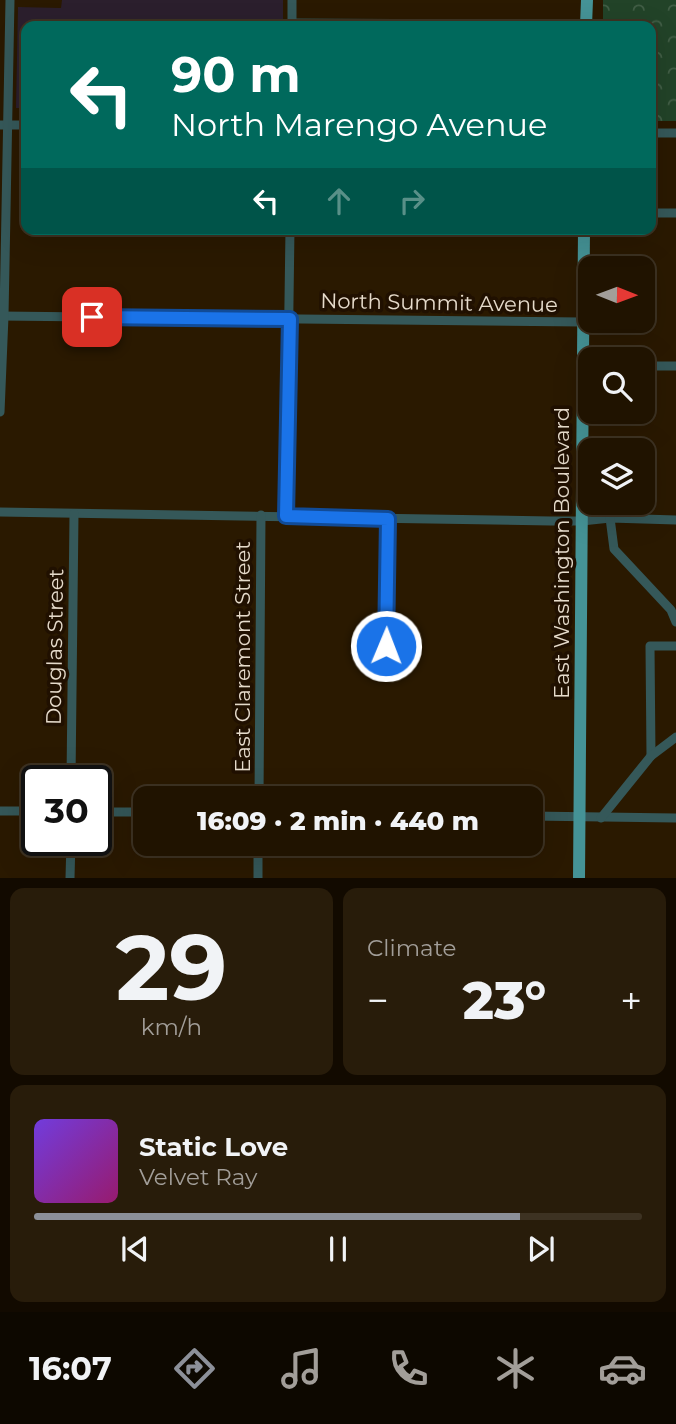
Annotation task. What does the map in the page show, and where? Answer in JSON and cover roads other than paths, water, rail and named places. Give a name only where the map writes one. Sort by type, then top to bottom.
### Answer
[{"type":"main road","points":[[586,21],[587,0]]},
{"type":"main road","name":"East Washington Boulevard","points":[[584,235],[584,256]]},
{"type":"main road","name":"East Washington Boulevard","points":[[579,878],[584,424]]},
{"type":"street","points":[[0,412],[3,125],[10,0]]},
{"type":"street","points":[[292,0],[292,21]]},
{"type":"street","points":[[3,125],[21,125]]},
{"type":"street","points":[[656,133],[676,134]]},
{"type":"street","points":[[656,213],[676,214]]},
{"type":"street","points":[[286,516],[290,235]]},
{"type":"street","name":"North Summit Avenue","points":[[2,316],[578,322]]},
{"type":"street","points":[[655,366],[676,366]]},
{"type":"street","points":[[0,512],[582,522],[610,518],[676,520]]},
{"type":"street","name":"Douglas Street","points":[[71,765],[74,514]]},
{"type":"street","name":"East Claremont Street","points":[[259,786],[261,515]]},
{"type":"street","points":[[610,518],[614,549],[671,610],[676,622]]},
{"type":"street","points":[[386,646],[388,519]]},
{"type":"street","points":[[651,756],[650,646],[676,646]]},
{"type":"street","points":[[601,818],[651,756],[676,737]]},
{"type":"street","points":[[0,811],[21,811]]},
{"type":"street","points":[[112,812],[133,812]]},
{"type":"street","points":[[543,817],[676,818]]},
{"type":"street","points":[[70,878],[71,856]]},
{"type":"street","points":[[258,856],[258,878]]}]
